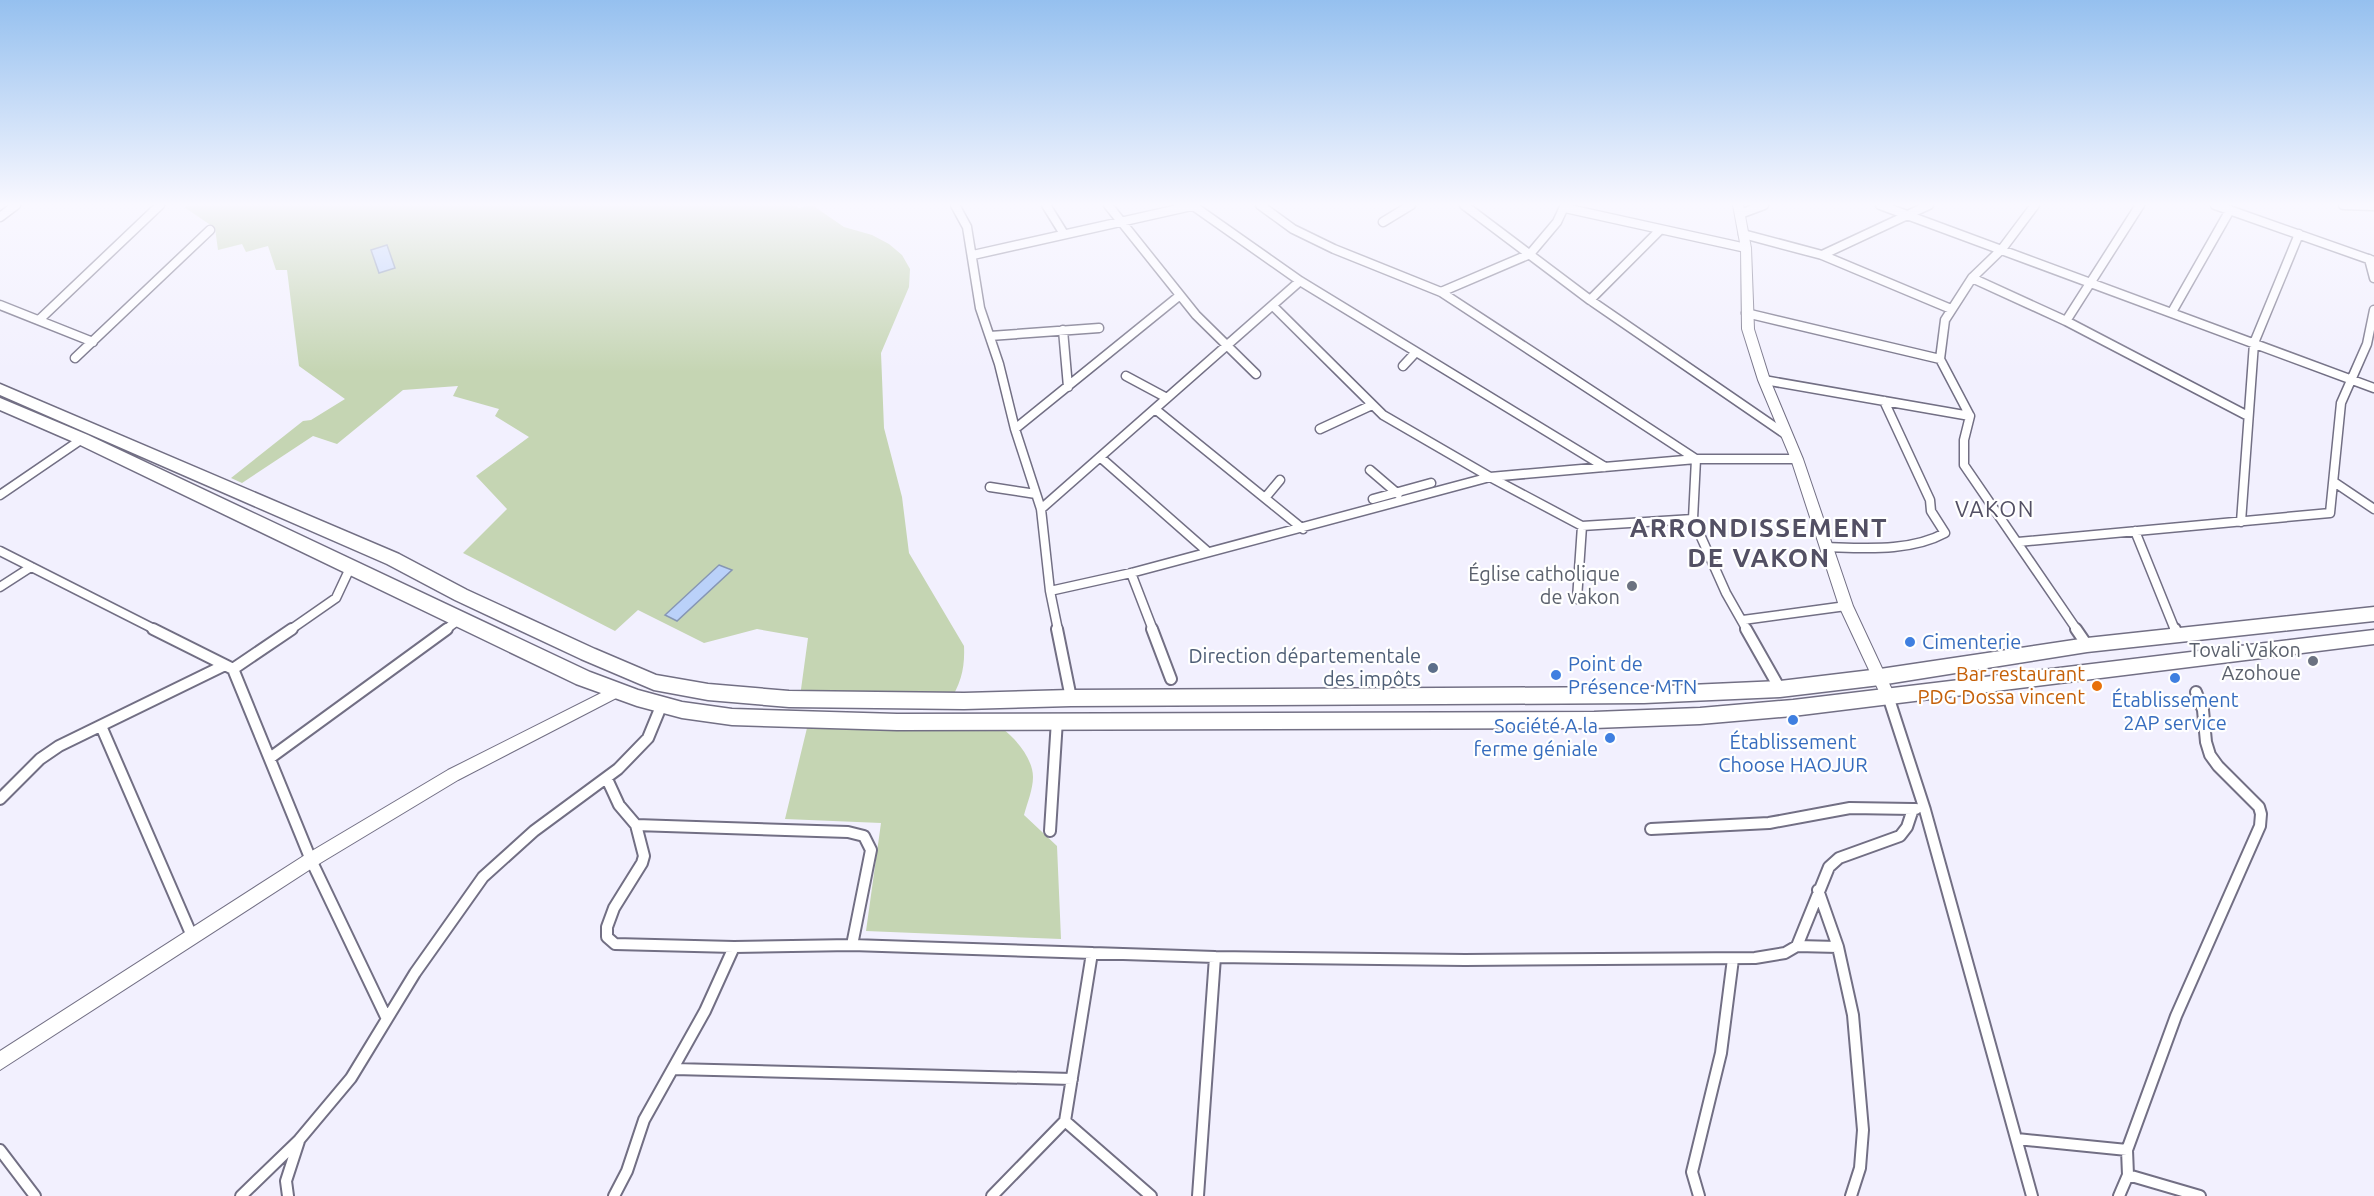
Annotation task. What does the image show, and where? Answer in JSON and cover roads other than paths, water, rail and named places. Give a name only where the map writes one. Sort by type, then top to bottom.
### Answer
[{"type":"highway","points":[[0,389],[393,559],[512,619],[654,682],[708,692],[789,699],[974,701],[1071,698],[1597,697],[1780,689],[1880,677],[2087,645],[2374,614]]},
{"type":"highway","points":[[0,404],[82,439],[583,678],[663,704],[732,717],[897,722],[1604,720],[1740,713],[2374,638]]},
{"type":"main road","points":[[1746,261],[1748,329],[1764,380],[1797,459],[1846,606],[1888,696]]},
{"type":"main road","points":[[0,1061],[311,860],[453,775],[619,690]]},
{"type":"street","points":[[39,320],[101,261]]},
{"type":"street","points":[[75,358],[178,261]]},
{"type":"street","points":[[974,261],[980,308],[999,364],[1015,429],[1041,509],[1050,591],[1071,698]]},
{"type":"street","points":[[1152,261],[1224,348],[1256,374]]},
{"type":"street","points":[[1272,261],[1300,281],[1605,467]]},
{"type":"street","points":[[1363,261],[1441,292],[1696,459]]},
{"type":"street","points":[[1441,292],[1514,261]]},
{"type":"street","points":[[1539,261],[1590,300],[1788,436]]},
{"type":"street","points":[[1590,300],[1629,261]]},
{"type":"street","points":[[1836,261],[1951,309]]},
{"type":"street","points":[[1990,261],[1972,278],[1945,320],[1940,359],[1970,416],[1962,456],[1964,465],[2087,645]]},
{"type":"street","points":[[2033,261],[2374,388]]},
{"type":"street","points":[[2066,321],[2105,261]]},
{"type":"street","points":[[2172,312],[2201,261]]},
{"type":"street","points":[[2241,522],[2254,343],[2288,261]]},
{"type":"street","points":[[2372,261],[2374,278]]},
{"type":"street","points":[[1972,278],[2066,321],[2248,416]]},
{"type":"street","points":[[1041,509],[1300,281]]},
{"type":"street","points":[[1015,429],[1179,296]]},
{"type":"street","points":[[0,305],[93,342]]},
{"type":"street","points":[[1273,306],[1383,415],[1490,477],[1582,526],[1693,519]]},
{"type":"street","points":[[2018,542],[2330,513],[2341,403],[2370,345],[2374,310]]},
{"type":"street","points":[[1746,313],[1940,359]]},
{"type":"street","points":[[990,336],[1099,328]]},
{"type":"street","points":[[1064,330],[1063,347],[1068,387]]},
{"type":"street","points":[[1403,366],[1416,352]]},
{"type":"street","points":[[1125,376],[1167,398]]},
{"type":"street","points":[[1764,380],[1970,416]]},
{"type":"street","points":[[1826,547],[1893,546],[1938,538],[1946,533],[1932,511],[1930,500],[1884,401]]},
{"type":"street","points":[[1320,429],[1372,405]]},
{"type":"street","points":[[1155,409],[1303,529]]},
{"type":"street","points":[[0,495],[82,439]]},
{"type":"street","points":[[1100,457],[1208,552]]},
{"type":"street","points":[[1696,459],[1693,519],[1726,593],[1780,689]]},
{"type":"street","points":[[1050,591],[1303,529],[1490,477],[1696,459],[1797,459]]},
{"type":"street","points":[[1370,470],[1405,499]]},
{"type":"street","points":[[1265,498],[1280,480]]},
{"type":"street","points":[[2334,482],[2374,509]]},
{"type":"street","points":[[1373,499],[1431,483]]},
{"type":"street","points":[[990,488],[1036,494]]},
{"type":"street","points":[[1577,599],[1582,526]]},
{"type":"street","points":[[2135,531],[2177,634]]},
{"type":"street","points":[[0,551],[229,667],[270,758],[311,860],[387,1019]]},
{"type":"street","points":[[0,800],[29,769],[49,752],[69,740],[229,667],[336,598],[351,566]]},
{"type":"street","points":[[0,586],[31,567]]},
{"type":"street","points":[[1131,573],[1171,679]]},
{"type":"street","points":[[1743,620],[1846,606]]},
{"type":"street","points":[[270,758],[460,618]]},
{"type":"street","points":[[2119,1196],[2128,1175],[2127,1150],[2175,1016],[2260,826],[2262,813],[2258,804],[2234,785],[2214,762],[2203,733],[2202,709],[2196,692]]},
{"type":"street","points":[[1888,696],[2032,1196]]},
{"type":"street","points":[[241,1196],[299,1140],[351,1078],[415,974],[483,877],[534,831],[607,779],[648,738],[663,704]]},
{"type":"street","points":[[1050,831],[1057,720]]},
{"type":"street","points":[[101,726],[192,936]]},
{"type":"street","points":[[607,779],[619,805],[636,825],[644,860],[612,911],[606,926],[607,937],[615,945],[734,947],[852,945],[1215,957],[1465,960],[1733,959],[1785,953],[1797,946],[1838,947]]},
{"type":"street","points":[[1651,829],[1769,824],[1850,808],[1919,810]]},
{"type":"street","points":[[1797,946],[1828,867],[1839,858],[1900,836],[1919,810]]},
{"type":"street","points":[[636,825],[848,832],[864,836],[871,850],[852,945]]},
{"type":"street","points":[[1818,890],[1838,947],[1853,1015],[1863,1130],[1860,1168],[1851,1196]]},
{"type":"street","points":[[614,1196],[627,1171],[644,1120],[705,1011],[734,947]]},
{"type":"street","points":[[992,1196],[1065,1121],[1092,953]]},
{"type":"street","points":[[1198,1196],[1215,957]]},
{"type":"street","points":[[1699,1196],[1692,1172],[1721,1053],[1733,959]]},
{"type":"street","points":[[674,1069],[1072,1079]]},
{"type":"street","points":[[1065,1121],[1151,1196]]},
{"type":"street","points":[[2017,1139],[2127,1150]]},
{"type":"street","points":[[288,1196],[286,1181],[299,1140]]},
{"type":"street","points":[[0,1150],[35,1196]]},
{"type":"street","points":[[2128,1175],[2200,1196]]},
{"type":"water","points":[[375,261],[393,261],[395,268],[379,273]]},
{"type":"water","points":[[719,565],[732,570],[677,621],[665,615]]},
{"type":"place","name":"Église catholique de vakon","points":[[1632,586]]},
{"type":"place","name":"Cimenterie","points":[[1910,642]]},
{"type":"place","name":"Tovali Vakon Azohoue","points":[[2313,661]]},
{"type":"place","name":"Direction départementale des impôts","points":[[1433,668]]},
{"type":"place","name":"Point de Présence MTN","points":[[1556,675]]},
{"type":"place","name":"Établissement 2AP service","points":[[2175,678]]},
{"type":"place","name":"Bar restaurant PDG Dossa vincent","points":[[2097,686]]},
{"type":"place","name":"Établissement Choose HAOJUR","points":[[1793,720]]},
{"type":"place","name":"Société A la ferme géniale","points":[[1610,738]]},
{"type":"district","name":"VAKON","points":[[1995,509]]},
{"type":"district","name":"ARRONDISSEMENT DE VAKON","points":[[1759,543]]}]
